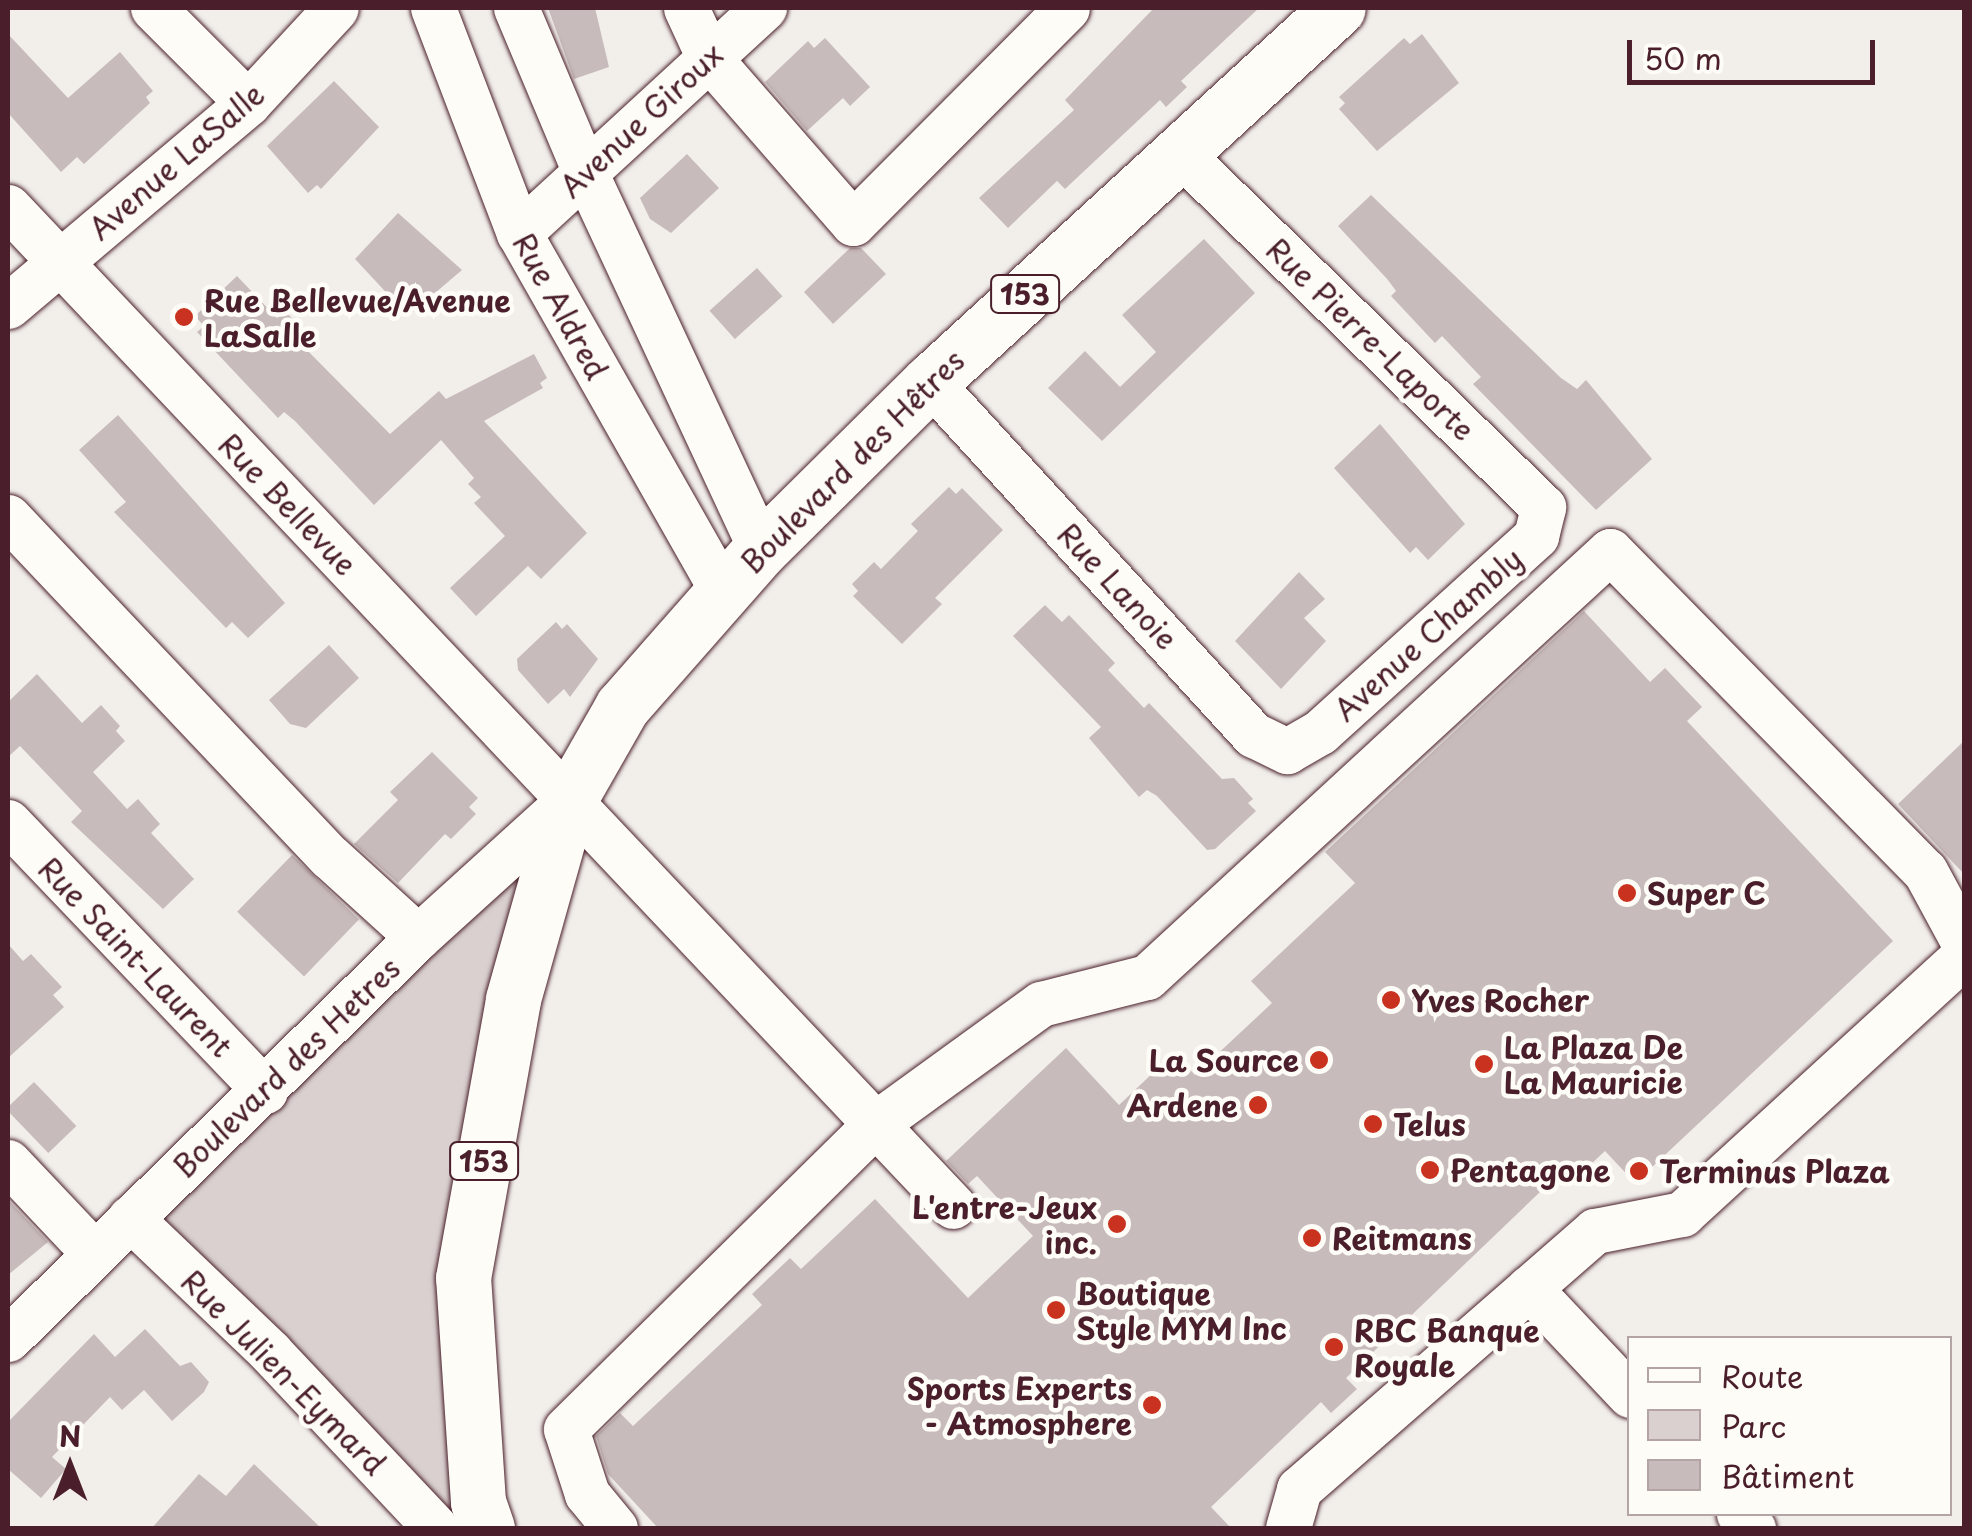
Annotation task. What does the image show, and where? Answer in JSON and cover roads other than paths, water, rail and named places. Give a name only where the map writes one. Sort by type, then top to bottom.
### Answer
[{"type":"main road","name":"Boulevard des Hêtres","points":[[722,590],[930,382],[1338,8]]},
{"type":"main road","name":"153","points":[[451,1522],[464,1278],[513,999],[569,800],[622,706],[722,590]]},
{"type":"street","points":[[153,8],[248,103]]},
{"type":"street","name":"Avenue LaSalle","points":[[8,306],[248,103],[336,8]]},
{"type":"street","name":"Rue Aldred","points":[[434,8],[519,233],[722,590]]},
{"type":"street","points":[[516,8],[585,172],[762,549]]},
{"type":"street","points":[[686,8],[709,58],[853,222],[1067,8]]},
{"type":"street","name":"Avenue Giroux","points":[[519,233],[764,8]]},
{"type":"street","name":"Rue Pierre-Laporte","points":[[1178,151],[1542,507],[1536,536]]},
{"type":"street","name":"Rue Bellevue","points":[[8,207],[954,1206]]},
{"type":"street","name":"Rue Lanoie","points":[[930,382],[1254,735],[1287,751],[1320,732]]},
{"type":"street","points":[[8,517],[330,857],[418,938]]},
{"type":"street","name":"Avenue Chambly","points":[[1320,732],[1536,536]]},
{"type":"street","points":[[614,1528],[587,1494],[566,1428],[875,1124],[1042,1004],[1147,977],[1610,551],[1925,870],[1964,943]]},
{"type":"street","name":"Boulevard des Hetres","points":[[8,1338],[418,938],[569,800]]},
{"type":"street","name":"Rue Saint-Laurent","points":[[8,822],[265,1091]]},
{"type":"street","points":[[1288,1528],[1299,1489],[1595,1231],[1682,1214],[1964,956]]},
{"type":"street","points":[[8,1162],[94,1254]]},
{"type":"street","name":"Rue Julien-Eymard","points":[[130,1218],[451,1522]]},
{"type":"street","points":[[1529,1288],[1627,1393]]},
{"type":"place","name":"Rue Bellevue/Avenue LaSalle","points":[[184,317]]},
{"type":"place","name":"Super C","points":[[1627,893]]},
{"type":"place","name":"Yves Rocher","points":[[1391,1000]]},
{"type":"place","name":"La Source","points":[[1319,1060]]},
{"type":"place","name":"La Plaza De La Mauricie","points":[[1484,1064]]},
{"type":"place","name":"Ardene","points":[[1258,1105]]},
{"type":"place","name":"Telus","points":[[1373,1124]]},
{"type":"place","name":"Pentagone","points":[[1430,1170]]},
{"type":"place","name":"Terminus Plaza","points":[[1639,1171]]},
{"type":"place","name":"L'entre-Jeux inc.","points":[[1117,1224]]},
{"type":"place","name":"Reitmans","points":[[1312,1238]]},
{"type":"place","name":"Boutique Style MYM Inc","points":[[1056,1310]]},
{"type":"place","name":"RBC Banque Royale","points":[[1334,1347]]},
{"type":"place","name":"Sports Experts - Atmosphere","points":[[1152,1405]]}]
